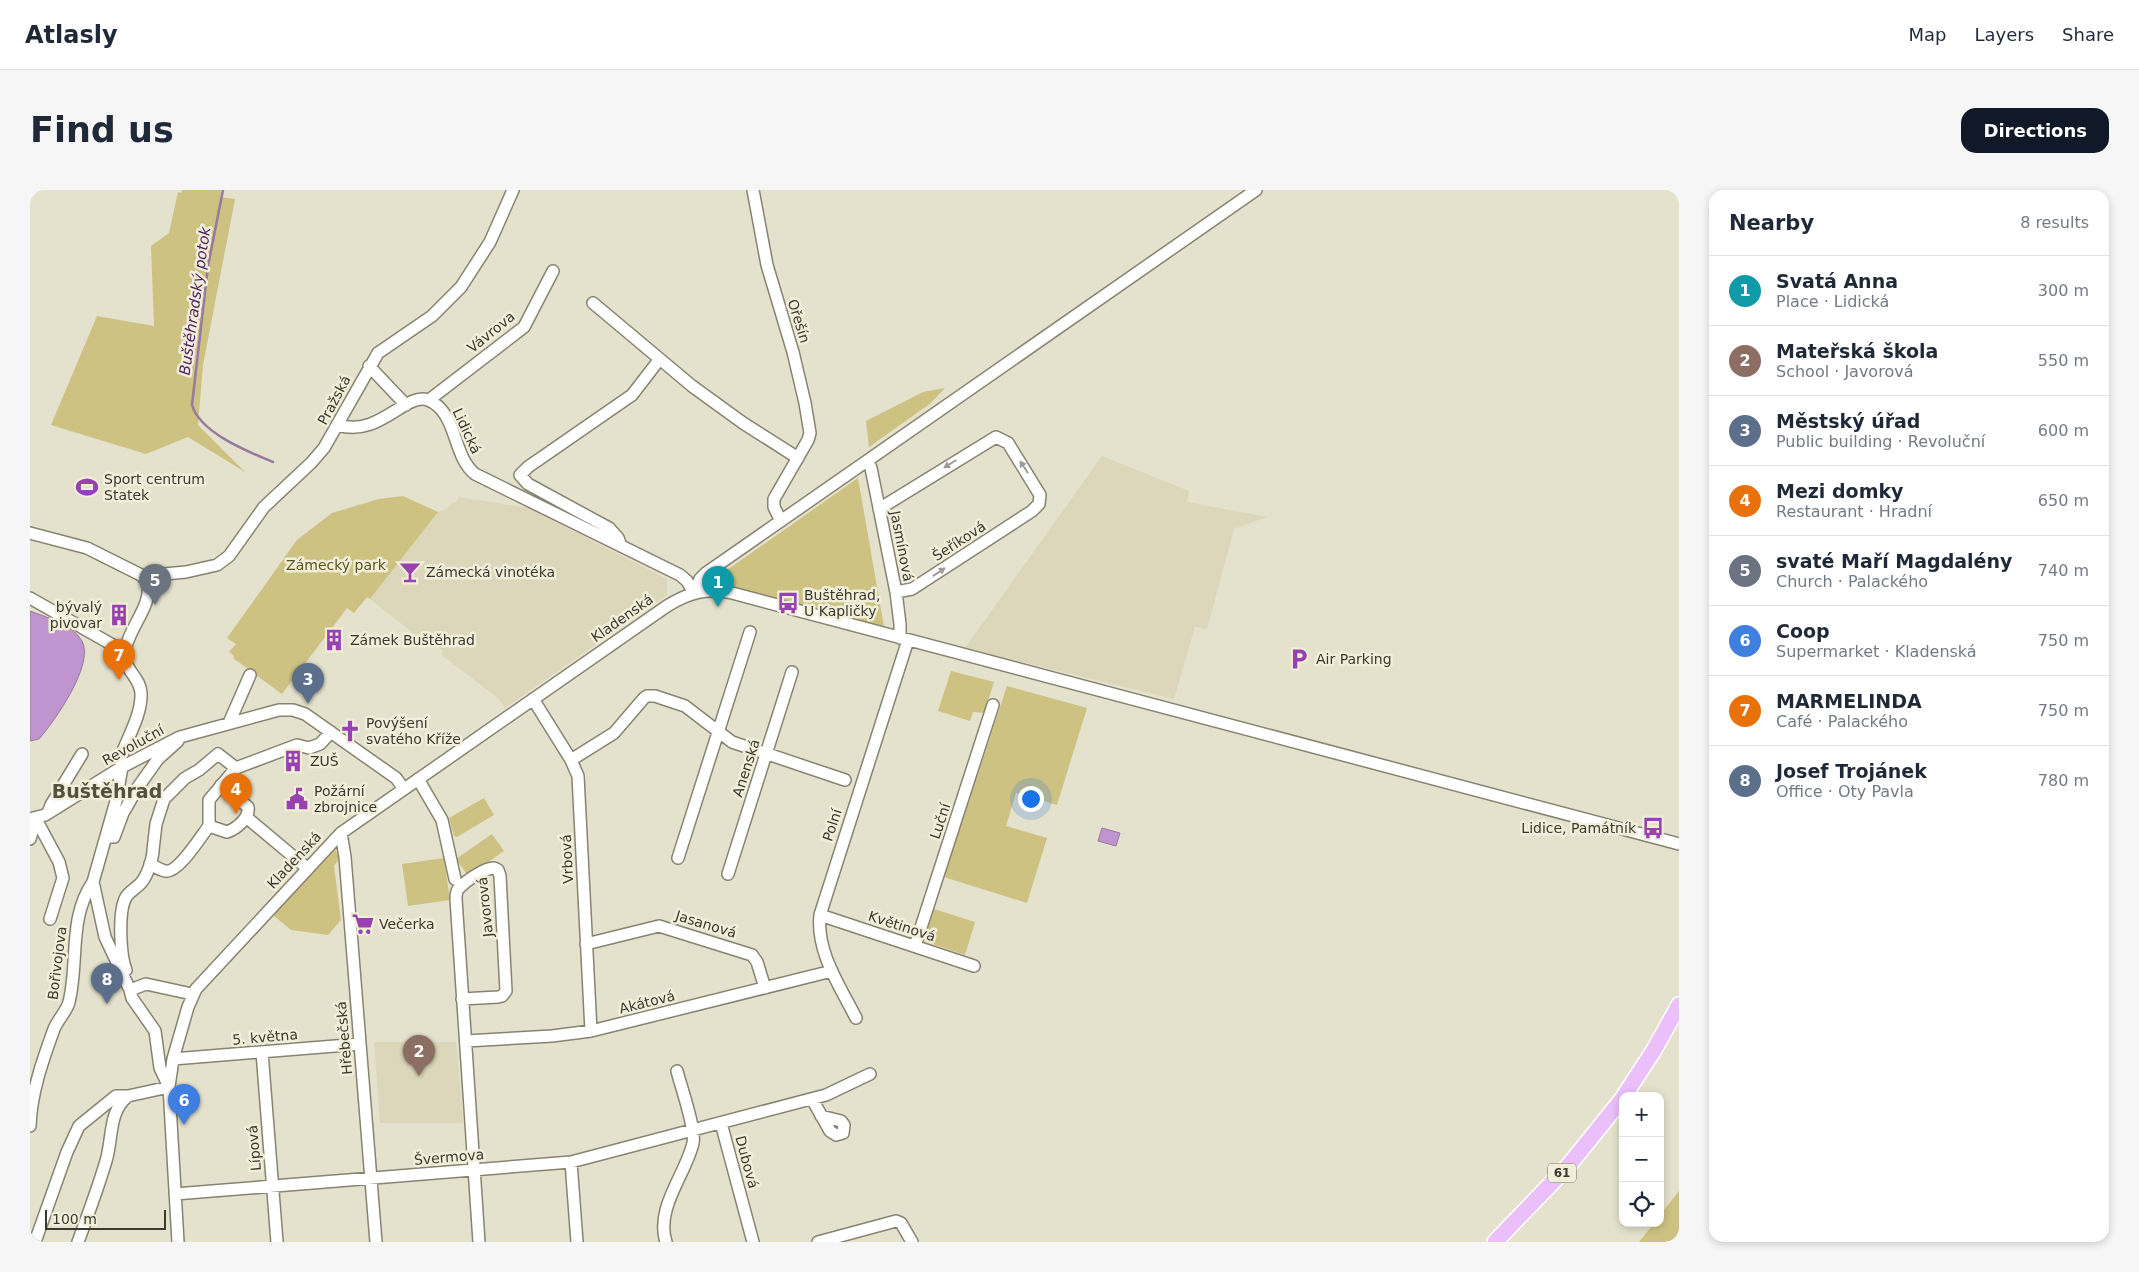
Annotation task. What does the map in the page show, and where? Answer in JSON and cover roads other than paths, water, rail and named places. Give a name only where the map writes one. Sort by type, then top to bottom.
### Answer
[{"type":"main road","name":"61","points":[[1627,1092],[1654,1050],[1679,1005]]},
{"type":"main road","name":"61","points":[[1495,1242],[1569,1165],[1619,1103]]},
{"type":"street","name":"Pražská","points":[[148,582],[164,574],[214,566],[225,560],[264,507],[317,457],[338,426],[369,366],[382,350],[432,316],[461,287],[490,242],[513,190]]},
{"type":"street","name":"Ořešín","points":[[753,190],[767,265],[792,352],[810,436],[774,499],[774,507],[781,521]]},
{"type":"street","points":[[694,593],[700,579],[706,573],[1256,190]]},
{"type":"street","name":"Vávrova","points":[[428,400],[521,330],[552,271]]},
{"type":"street","points":[[593,303],[659,360],[730,414],[798,458]]},
{"type":"street","name":"Lidická","points":[[621,546],[618,538],[609,528],[528,484],[520,475],[528,467],[632,395],[659,360]]},
{"type":"street","points":[[369,366],[406,405]]},
{"type":"street","points":[[338,426],[350,429],[368,426],[417,400],[428,400]]},
{"type":"street","name":"Lidická","points":[[428,400],[444,414],[468,467],[475,474],[683,577],[694,593]]},
{"type":"street","name":"Šeříková","points":[[880,509],[996,437],[1005,440],[1039,491],[1040,499],[1036,508],[912,589],[896,592]]},
{"type":"street","name":"Jasmínová","points":[[867,461],[871,468],[880,509],[904,639]]},
{"type":"street","points":[[30,533],[87,548],[141,575],[148,582],[149,589],[145,604],[125,652],[30,598]]},
{"type":"street","points":[[694,593],[708,590],[726,592],[1679,844]]},
{"type":"street","name":"Kladenská","points":[[178,1242],[169,1087],[173,1060],[192,994],[341,833],[667,606],[694,593]]},
{"type":"street","points":[[678,858],[750,632]]},
{"type":"street","name":"Polní","points":[[856,1018],[832,971],[822,941],[820,915],[904,639]]},
{"type":"street","name":"Bořivojova","points":[[30,1126],[31,1101],[55,1026],[69,1003],[77,919],[87,892],[93,882],[116,801],[122,766],[120,759],[137,716],[141,698],[140,687],[126,664],[125,652]]},
{"type":"street","name":"Anenská","points":[[728,874],[792,672]]},
{"type":"street","points":[[230,723],[250,675]]},
{"type":"street","points":[[571,760],[614,733],[647,696],[655,696],[689,708],[732,742],[845,780]]},
{"type":"street","name":"Vrbová","points":[[533,699],[571,760],[578,776],[591,1031]]},
{"type":"street","name":"Luční","points":[[915,946],[994,705]]},
{"type":"street","name":"Revoluční","points":[[33,819],[48,813],[122,766],[180,737],[279,710],[294,710],[305,714],[396,778],[404,789]]},
{"type":"street","points":[[150,864],[164,871],[171,871],[189,854],[209,826],[209,800],[236,768],[297,745],[307,748],[320,744],[331,732]]},
{"type":"street","points":[[106,837],[114,837],[123,813],[138,787],[154,764],[176,744],[180,737]]},
{"type":"street","points":[[48,813],[82,754]]},
{"type":"street","points":[[130,990],[131,982],[122,959],[122,909],[126,898],[141,882],[150,864],[156,824],[162,803],[183,779],[199,770],[218,754],[236,768]]},
{"type":"street","name":"Javorová","points":[[418,779],[442,820],[455,880]]},
{"type":"street","points":[[209,826],[229,832],[238,826],[249,812],[248,807],[221,785]]},
{"type":"street","points":[[246,817],[307,868]]},
{"type":"street","points":[[30,840],[33,819]]},
{"type":"street","points":[[33,819],[59,862],[63,878],[50,919]]},
{"type":"street","name":"Hřebečská","points":[[341,833],[376,1242]]},
{"type":"street","name":"Javorová","points":[[462,999],[498,997],[502,996],[506,991],[500,876],[498,870],[494,868],[488,869],[461,887],[456,894],[462,999],[480,1242]]},
{"type":"street","points":[[35,1242],[67,1152],[79,1126],[114,1097],[128,1096],[169,1087],[160,1068],[155,1031],[132,998],[105,938],[93,882]]},
{"type":"street","name":"Květinová","points":[[820,915],[974,966]]},
{"type":"street","name":"Jasanová","points":[[586,944],[662,926],[752,954],[757,962],[765,988]]},
{"type":"street","name":"Akátová","points":[[466,1042],[552,1036],[591,1031],[832,971]]},
{"type":"street","points":[[130,990],[146,984],[192,994]]},
{"type":"street","name":"5. května","points":[[173,1060],[360,1044]]},
{"type":"street","name":"Lípová","points":[[262,1052],[277,1242]]},
{"type":"street","points":[[666,1242],[664,1230],[669,1200],[692,1144],[692,1130],[677,1071]]},
{"type":"street","name":"Dubová","points":[[753,1242],[721,1123],[832,1093],[870,1074]]},
{"type":"street","points":[[78,1242],[106,1162],[112,1123],[120,1103],[128,1096]]},
{"type":"street","points":[[812,1099],[821,1116]]},
{"type":"street","name":"Švermova","points":[[175,1194],[571,1162],[721,1123]]},
{"type":"street","points":[[571,1162],[577,1242]]},
{"type":"street","points":[[818,1242],[896,1221],[901,1224],[912,1242]]},
{"type":"waterway","name":"Buštěhradský potok","points":[[223,190],[208,266],[192,405],[197,415],[215,433],[239,447],[273,462]]},
{"type":"place","name":"Sport centrum Statek","points":[[87,487]]},
{"type":"place","name":"Zámecká vinotéka","points":[[410,572]]},
{"type":"place","name":"Buštěhrad, U Kapličky","points":[[788,603]]},
{"type":"place","name":"svaté Maří Magdalény","points":[[155,605]]},
{"type":"place","name":"Svatá Anna","points":[[718,607]]},
{"type":"place","name":"bývalý pivovar","points":[[119,615]]},
{"type":"place","name":"Zámek Buštěhrad","points":[[334,640]]},
{"type":"place","name":"Air Parking","points":[[1299,659]]},
{"type":"place","name":"MARMELINDA","points":[[119,680]]},
{"type":"place","name":"Městský úřad","points":[[308,704]]},
{"type":"place","name":"Povýšení svatého Kříže","points":[[350,731]]},
{"type":"place","name":"ZUŠ","points":[[293,761]]},
{"type":"place","name":"Požární zbrojnice","points":[[297,799]]},
{"type":"place","name":"Mezi domky","points":[[236,814]]},
{"type":"place","name":"Lidice, Památník","points":[[1653,828]]},
{"type":"place","name":"Večerka","points":[[363,924]]},
{"type":"place","name":"Josef Trojánek","points":[[107,1004]]},
{"type":"place","name":"Mateřská škola","points":[[419,1076]]},
{"type":"place","name":"Coop","points":[[184,1125]]},
{"type":"district","name":"Buštěhrad","points":[[107,791]]},
{"type":"park label","name":"Zámecký park","points":[[336,565]]}]
